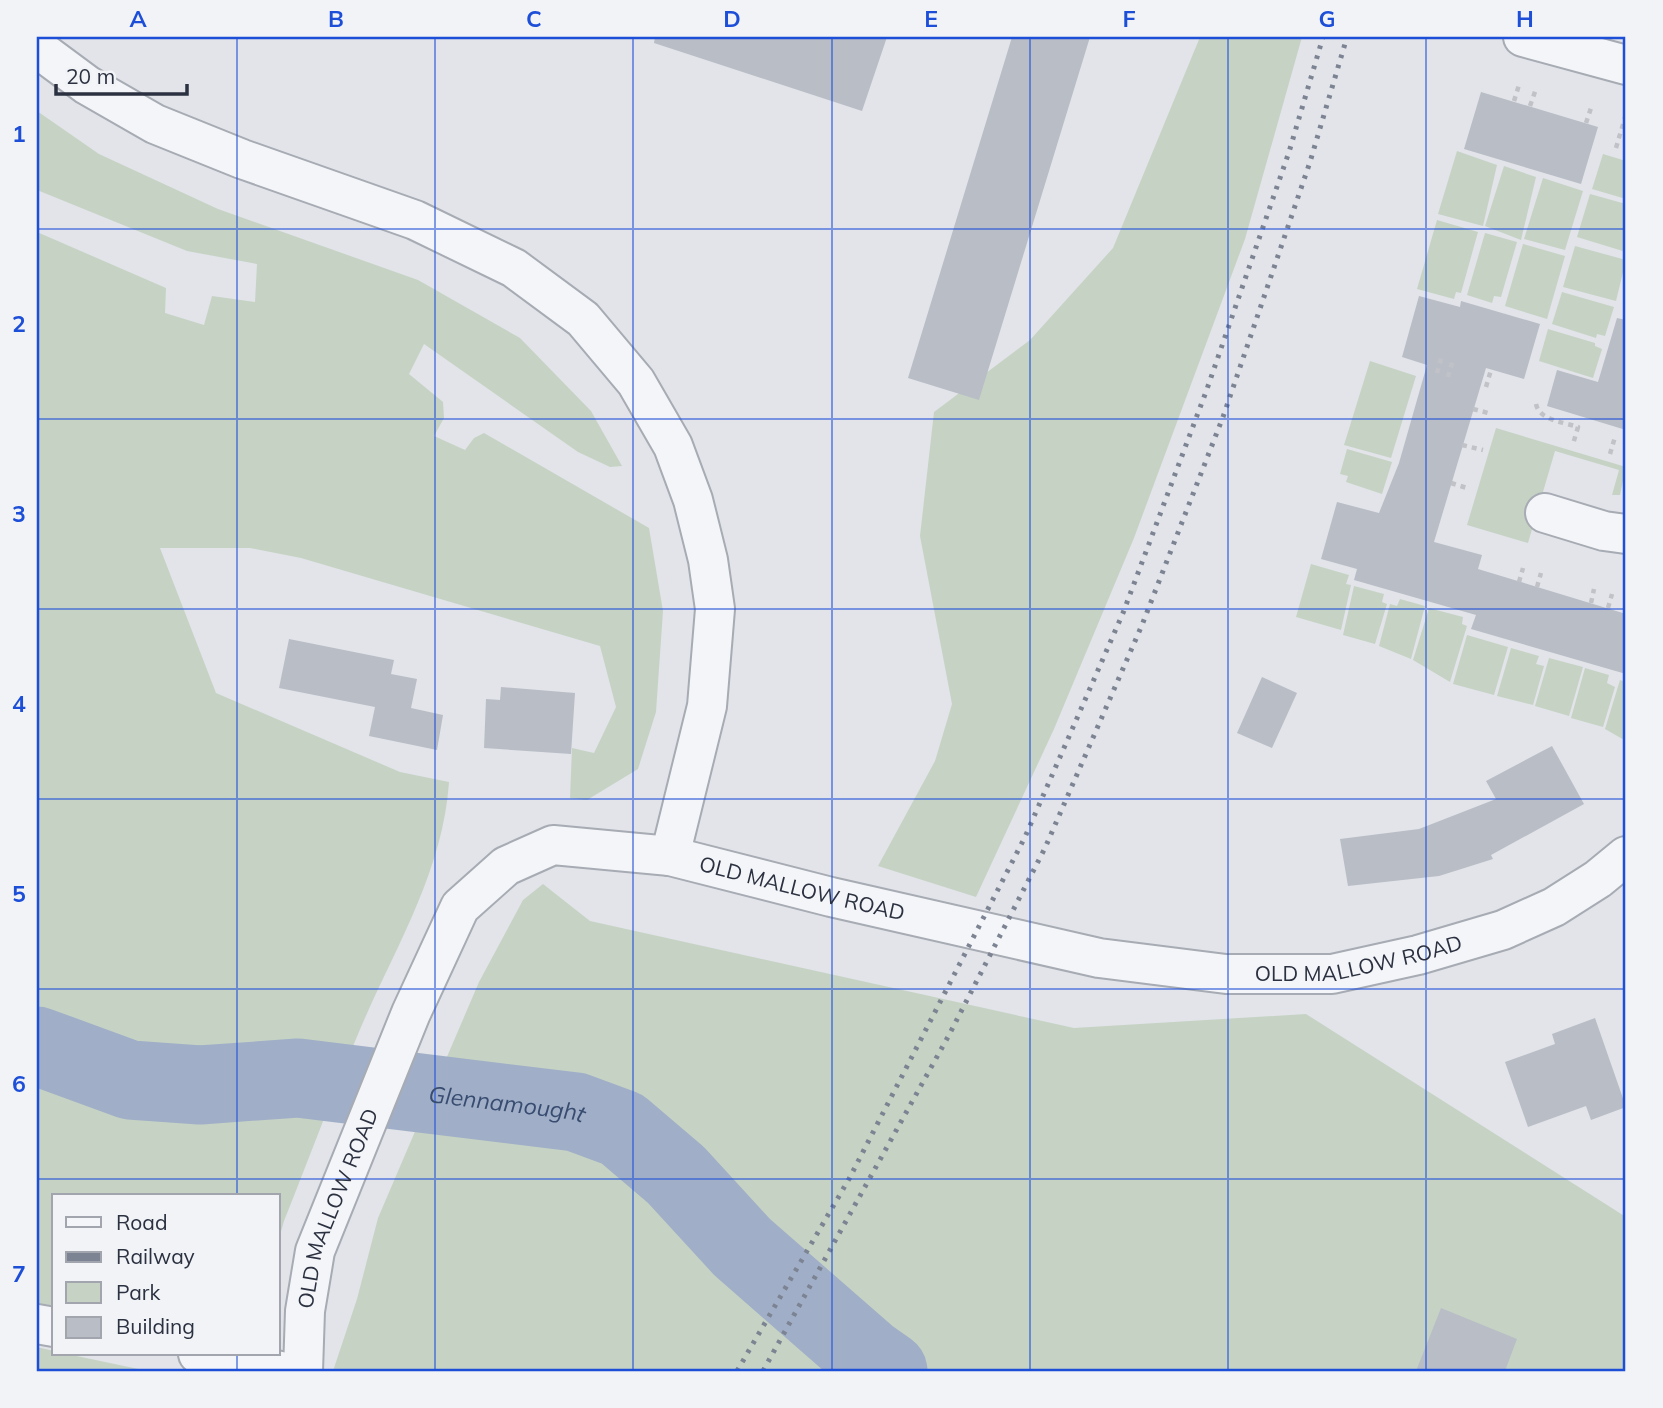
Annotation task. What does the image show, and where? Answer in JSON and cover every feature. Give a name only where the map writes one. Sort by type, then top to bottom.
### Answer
[{"type":"street","points":[[1523,37],[1626,65]]},
{"type":"street","points":[[37,48],[87,85],[155,124],[242,159],[415,220],[514,268],[583,318],[636,382],[673,446],[693,500],[708,560],[715,609],[707,706],[670,856]]},
{"type":"street","points":[[1545,513],[1604,531],[1626,534]]},
{"type":"street","name":"OLD MALLOW ROAD","points":[[303,1371],[305,1311],[315,1251],[411,1013],[460,907],[506,866],[553,845],[670,856],[831,897],[1099,958],[1226,974],[1332,974],[1430,952],[1503,930],[1554,908],[1598,879],[1626,856]]},
{"type":"street","points":[[208,1356],[281,1371]]},
{"type":"path","points":[[1514,102],[1519,85]]},
{"type":"path","points":[[1530,106],[1536,89]]},
{"type":"path","points":[[1586,123],[1592,105]]},
{"type":"path","points":[[1616,148],[1626,114]]},
{"type":"path","points":[[1437,373],[1442,355]]},
{"type":"path","points":[[1448,377],[1453,359]]},
{"type":"path","points":[[1486,387],[1491,369]]},
{"type":"path","points":[[1536,404],[1537,411],[1542,415],[1578,426],[1573,444]]},
{"type":"path","points":[[1473,409],[1492,414]]},
{"type":"path","points":[[1611,454],[1615,437]]},
{"type":"path","points":[[1462,445],[1483,450]]},
{"type":"path","points":[[1451,484],[1470,489]]},
{"type":"path","points":[[1518,582],[1523,568]]},
{"type":"path","points":[[1537,587],[1541,573]]},
{"type":"path","points":[[1591,603],[1594,589]]},
{"type":"path","points":[[1608,608],[1612,594]]},
{"type":"green space","points":[[1200,37],[1302,37],[1245,239],[1134,538],[1054,729],[976,897],[878,866],[935,761],[952,704],[920,536],[934,412],[1030,340],[1113,248]]},
{"type":"green space","points":[[37,111],[99,154],[218,209],[418,280],[520,338],[591,411],[622,466],[610,467],[578,452],[424,344],[409,374],[443,402],[444,418],[434,436],[465,450],[474,438],[484,433],[649,528],[663,611],[656,712],[638,769],[587,800],[570,798],[572,748],[594,753],[616,707],[600,646],[301,558],[250,548],[160,548],[216,693],[400,772],[449,782],[445,815],[438,846],[416,908],[351,1051],[280,1235],[280,1194],[52,1194],[52,1306],[37,1303],[37,232],[166,288],[165,313],[204,325],[212,296],[255,302],[257,264],[187,251],[37,190]]},
{"type":"green space","points":[[1457,151],[1497,165],[1483,226],[1438,214]]},
{"type":"green space","points":[[1603,154],[1626,161],[1626,199],[1592,189]]},
{"type":"green space","points":[[1504,166],[1536,177],[1521,240],[1485,226]]},
{"type":"green space","points":[[1543,178],[1583,191],[1565,250],[1524,239]]},
{"type":"green space","points":[[1590,194],[1626,204],[1626,252],[1577,237]]},
{"type":"green space","points":[[1437,220],[1478,232],[1461,293],[1456,292],[1454,299],[1417,289]]},
{"type":"green space","points":[[1485,233],[1517,242],[1501,297],[1494,296],[1492,303],[1467,295]]},
{"type":"green space","points":[[1523,244],[1565,256],[1547,319],[1505,306]]},
{"type":"green space","points":[[1575,246],[1626,260],[1616,301],[1563,287]]},
{"type":"green space","points":[[1562,292],[1614,307],[1605,336],[1597,334],[1596,338],[1552,324]]},
{"type":"green space","points":[[1548,329],[1595,343],[1595,346],[1602,349],[1593,378],[1539,361]]},
{"type":"green space","points":[[1370,361],[1416,376],[1391,458],[1344,445]]},
{"type":"green space","points":[[1496,428],[1626,467],[1620,495],[1612,495],[1619,470],[1555,451],[1528,543],[1467,525]]},
{"type":"green space","points":[[1347,449],[1392,462],[1382,494],[1346,482],[1348,476],[1340,474]]},
{"type":"green space","points":[[1311,564],[1349,575],[1346,584],[1351,585],[1341,630],[1296,617]]},
{"type":"green space","points":[[1354,586],[1384,594],[1382,602],[1387,604],[1375,644],[1343,635]]},
{"type":"green space","points":[[1400,599],[1425,606],[1411,659],[1379,646],[1390,604],[1397,606]]},
{"type":"green space","points":[[1429,608],[1463,617],[1462,624],[1467,626],[1450,682],[1413,660]]},
{"type":"green space","points":[[1467,635],[1508,647],[1494,695],[1453,684]]},
{"type":"green space","points":[[1511,648],[1539,656],[1536,664],[1544,666],[1533,705],[1497,696]]},
{"type":"green space","points":[[1549,658],[1583,667],[1569,716],[1535,706]]},
{"type":"green space","points":[[1585,668],[1609,675],[1607,683],[1615,687],[1603,727],[1571,718]]},
{"type":"green space","points":[[1620,680],[1626,682],[1626,741],[1605,729]]},
{"type":"green space","points":[[543,884],[590,921],[1074,1028],[1306,1014],[1626,1217],[1626,1371],[333,1371],[357,1299],[378,1218],[479,982],[523,900]]},
{"type":"green space","points":[[37,1347],[52,1351],[52,1356],[77,1356],[148,1371],[37,1371]]},
{"type":"building","points":[[655,37],[887,37],[862,111],[654,43]]},
{"type":"building","points":[[1012,37],[1090,37],[979,400],[908,378]]},
{"type":"building","points":[[1481,92],[1598,127],[1581,184],[1464,149]]},
{"type":"building","points":[[1419,296],[1460,307],[1461,301],[1540,324],[1524,379],[1486,368],[1434,542],[1482,555],[1478,569],[1626,614],[1626,674],[1471,629],[1476,615],[1354,580],[1357,569],[1321,559],[1337,502],[1379,513],[1399,463],[1427,365],[1402,357]]},
{"type":"building","points":[[1617,318],[1626,320],[1626,430],[1547,406],[1557,370],[1598,382]]},
{"type":"building","points":[[289,639],[394,660],[391,674],[417,679],[411,708],[443,715],[437,750],[369,736],[375,707],[279,688]]},
{"type":"building","points":[[1262,677],[1297,693],[1272,748],[1237,733]]},
{"type":"building","points":[[501,687],[575,693],[571,754],[484,748],[486,699],[500,700]]},
{"type":"building","points":[[1552,746],[1584,804],[1491,855],[1493,859],[1439,876],[1348,886],[1340,839],[1419,829],[1496,799],[1486,781]]},
{"type":"building","points":[[1595,1018],[1626,1107],[1591,1120],[1586,1106],[1528,1127],[1505,1062],[1555,1044],[1552,1034]]},
{"type":"building","points":[[1441,1308],[1517,1339],[1505,1371],[1416,1371]]},
{"type":"waterway","name":"Glennamought","points":[[37,1046],[130,1080],[200,1085],[298,1078],[576,1112],[622,1129],[676,1175],[742,1247],[868,1357],[888,1371]]},
{"type":"railway","points":[[737,1371],[849,1179],[1025,837],[1123,613],[1207,389],[1289,152],[1323,37]]},
{"type":"railway","points":[[763,1371],[949,1035],[1045,848],[1142,625],[1223,417],[1310,162],[1347,37]]}]
